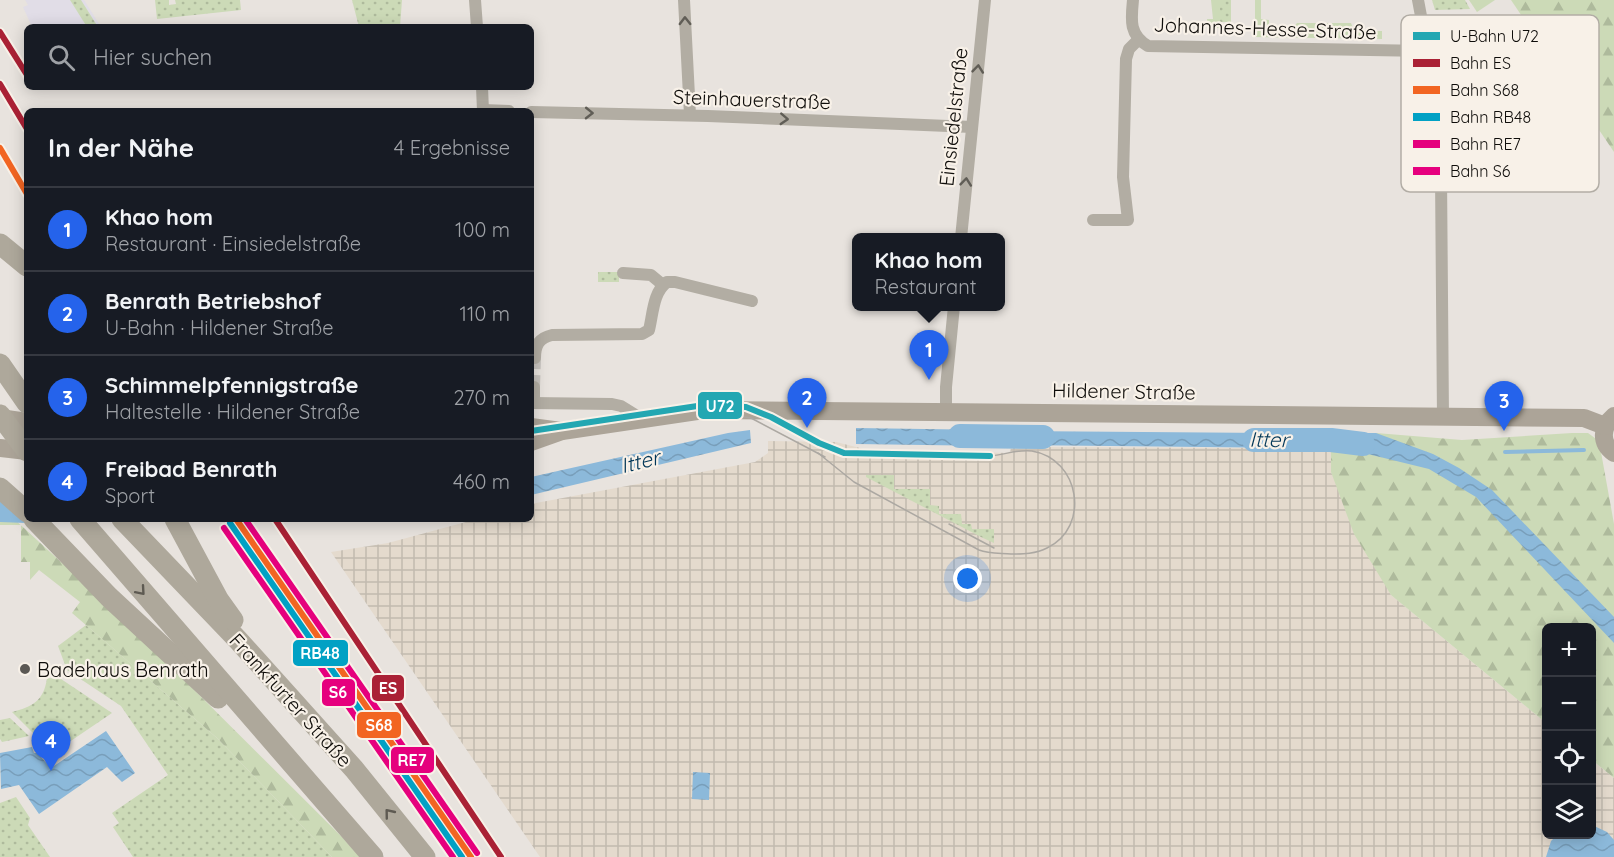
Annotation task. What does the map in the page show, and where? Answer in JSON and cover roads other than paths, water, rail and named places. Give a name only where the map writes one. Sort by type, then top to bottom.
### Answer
[{"type":"highway","points":[[0,244],[24,264]]},
{"type":"highway","points":[[0,364],[24,399]]},
{"type":"highway","points":[[0,416],[24,447]]},
{"type":"highway","points":[[0,488],[24,509]]},
{"type":"highway","points":[[37,522],[109,597],[221,701],[268,751],[300,774]]},
{"type":"highway","points":[[82,522],[373,857]]},
{"type":"highway","name":"Frankfurter Straße","points":[[125,522],[238,640],[354,770],[425,857]]},
{"type":"highway","points":[[178,525],[218,599],[235,624],[238,640]]},
{"type":"main road","name":"Hildener Straße","points":[[534,441],[562,431],[716,410],[1584,418],[1610,421],[1604,439],[1606,445],[1614,453]]},
{"type":"main road","points":[[0,416],[24,421]]},
{"type":"main road","name":"Hildener Straße","points":[[534,427],[562,431]]},
{"type":"main road","points":[[0,448],[24,451]]},
{"type":"street","points":[[475,0],[477,24]]},
{"type":"street","points":[[684,0],[690,115]]},
{"type":"street","name":"Einsiedelstraße","points":[[961,233],[985,0]]},
{"type":"street","name":"Johannes-Hesse-Straße","points":[[1133,0],[1131,21],[1138,40],[1148,46],[1401,51]]},
{"type":"street","points":[[1418,0],[1421,15]]},
{"type":"street","name":"Johannes-Hesse-Straße","points":[[1094,220],[1128,220],[1123,177],[1126,58],[1129,49],[1138,40]]},
{"type":"street","points":[[482,90],[483,108]]},
{"type":"street","name":"Steinhauerstraße","points":[[534,112],[690,115],[972,127]]},
{"type":"street","points":[[1441,192],[1443,418]]},
{"type":"street","points":[[623,273],[651,275],[663,285]]},
{"type":"street","points":[[535,358],[536,344],[541,339],[552,335],[642,334],[650,330],[658,293],[663,285],[672,281],[752,301]]},
{"type":"street","points":[[946,411],[954,311]]},
{"type":"street","points":[[534,403],[612,404],[621,406],[642,419]]},
{"type":"water","points":[[856,428],[993,430],[993,446],[856,444]]},
{"type":"water","points":[[750,430],[751,443],[534,494],[534,476]]},
{"type":"water","points":[[1011,431],[1288,433],[1288,448],[1011,445]]},
{"type":"water","points":[[1331,433],[1376,433],[1433,454],[1492,490],[1614,617],[1614,643],[1476,497],[1429,469],[1331,445]]},
{"type":"water","points":[[106,731],[135,773],[122,782],[107,767],[39,814],[19,785],[1,789],[0,753],[32,747],[34,753],[37,753],[51,768]]},
{"type":"water","points":[[693,772],[710,773],[709,800],[692,799]]},
{"type":"water","points":[[1596,827],[1607,832],[1614,840],[1614,857],[1546,857],[1553,839],[1596,839]]},
{"type":"waterway","name":"Itter","points":[[960,436],[1043,437]]},
{"type":"waterway","name":"Itter","points":[[1254,440],[1331,440],[1363,444]]},
{"type":"waterway","points":[[1505,452],[1584,450]]},
{"type":"waterway","name":"Itter","points":[[0,510],[24,511]]},
{"type":"tunnel","points":[[534,387],[535,358]]},
{"type":"tram line","points":[[703,419],[731,415],[751,418],[825,457]]},
{"type":"tram line","points":[[818,453],[854,482],[979,550],[1011,554],[1029,553],[1047,548],[1061,538],[1070,525],[1074,510],[1074,495],[1061,467],[1048,457],[1032,451],[990,456]]},
{"type":"tram line","points":[[949,524],[994,548]]},
{"type":"metro line","name":"U72","points":[[534,431],[704,405],[746,407],[844,453],[990,456]]},
{"type":"rail line","name":"ES","points":[[0,32],[24,70]]},
{"type":"rail line","name":"ES","points":[[0,84],[24,124]]},
{"type":"rail line","name":"S68","points":[[0,148],[24,189]]},
{"type":"rail line","name":"S68","points":[[238,522],[471,857]]},
{"type":"rail line","name":"RE7","points":[[247,522],[477,853]]},
{"type":"rail line","name":"ES","points":[[277,522],[501,857]]},
{"type":"rail line","name":"RB48","points":[[230,523],[462,857]]},
{"type":"rail line","name":"S6","points":[[224,528],[453,857]]},
{"type":"place","name":"Khao hom","points":[[929,380]]},
{"type":"place","name":"Benrath Betriebshof","points":[[807,428]]},
{"type":"place","name":"Schimmelpfennigstraße","points":[[1504,431]]},
{"type":"place","name":"Badehaus Benrath","points":[[25,669]]},
{"type":"place","name":"Freibad Benrath","points":[[51,771]]}]
